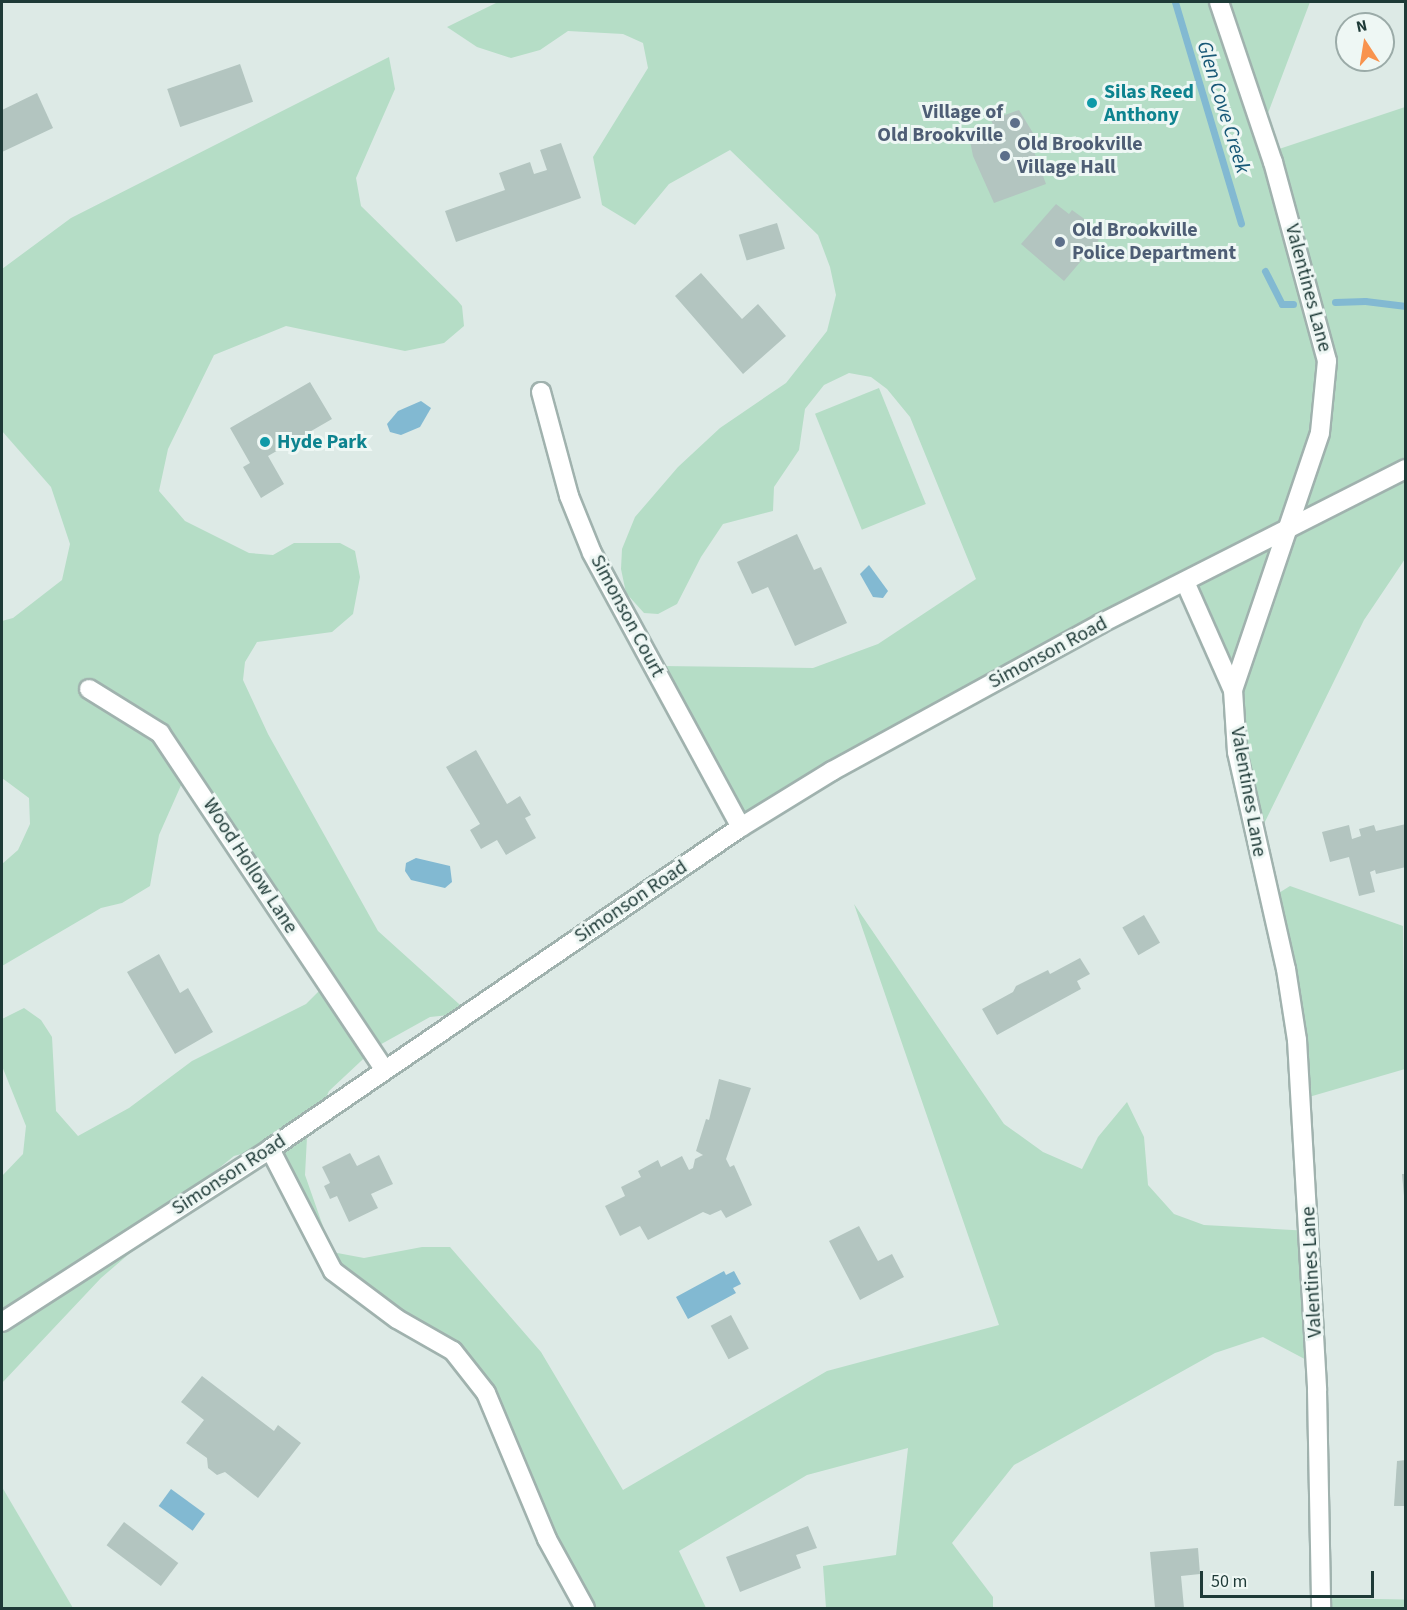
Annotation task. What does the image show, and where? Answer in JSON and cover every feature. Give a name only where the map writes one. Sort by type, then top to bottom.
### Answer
[{"type":"street","name":"Valentines Lane","points":[[1219,2],[1273,162],[1315,305],[1327,361],[1320,433],[1290,531],[1233,690],[1236,753],[1286,969],[1296,1040],[1317,1390],[1321,1608]]},
{"type":"street","name":"Simonson Court","points":[[541,392],[569,496],[592,553],[741,827]]},
{"type":"street","name":"Simonson Road","points":[[2,1322],[270,1149],[741,827],[952,704],[1100,624],[1290,531],[1406,469]]},
{"type":"street","points":[[1185,584],[1233,690]]},
{"type":"street","name":"Wood Hollow Lane","points":[[89,689],[160,733],[385,1070]]},
{"type":"street","points":[[270,1149],[333,1271],[397,1319],[453,1351],[486,1393],[547,1539],[585,1608]]},
{"type":"green space","points":[[498,2],[1310,2],[1262,129],[1270,152],[1405,107],[1405,559],[1364,620],[1255,842],[1233,690],[1185,584],[741,827],[661,666],[813,668],[878,644],[976,579],[910,417],[887,389],[871,377],[849,373],[824,385],[805,409],[799,450],[774,487],[773,511],[723,524],[701,557],[677,604],[658,614],[644,613],[626,593],[621,569],[622,549],[635,517],[678,467],[720,428],[786,383],[827,331],[836,295],[830,267],[818,235],[730,150],[669,184],[635,225],[602,205],[593,157],[648,68],[643,43],[623,34],[568,31],[540,50],[511,58],[477,47],[447,27]]},
{"type":"green space","points":[[389,57],[395,89],[356,178],[361,206],[457,300],[462,306],[464,326],[444,343],[405,351],[286,326],[214,355],[168,449],[159,491],[185,521],[249,553],[273,555],[294,543],[340,543],[355,551],[360,577],[353,614],[332,632],[257,642],[245,662],[243,680],[268,734],[378,931],[469,1013],[430,1017],[376,1047],[329,1091],[307,1137],[305,1175],[332,1252],[364,1258],[422,1247],[450,1247],[541,1352],[623,1490],[827,1371],[999,1325],[854,904],[1004,1124],[1043,1152],[1082,1169],[1098,1137],[1127,1102],[1144,1137],[1148,1185],[1174,1214],[1204,1225],[1310,1231],[1316,1365],[1263,1337],[1215,1353],[1014,1465],[952,1543],[993,1597],[993,1608],[826,1608],[823,1566],[896,1555],[908,1448],[807,1475],[679,1551],[706,1608],[595,1608],[555,1542],[489,1388],[337,1270],[263,1148],[234,1156],[213,1173],[194,1198],[101,1278],[2,1383],[2,1176],[23,1154],[26,1126],[2,1066],[2,1019],[24,1008],[41,1020],[52,1037],[56,1111],[78,1136],[129,1108],[192,1061],[306,1004],[321,989],[320,972],[271,882],[186,774],[159,835],[150,886],[122,903],[101,908],[2,966],[2,864],[18,850],[30,824],[29,798],[2,778],[2,621],[13,618],[62,580],[70,544],[51,487],[2,431],[2,269],[71,218]]},
{"type":"green space","points":[[879,388],[926,504],[862,530],[815,414]]},
{"type":"green space","points":[[1290,886],[1403,926],[1405,1069],[1302,1099],[1269,899]]},
{"type":"green space","points":[[2,1487],[73,1608],[2,1608]]},
{"type":"green space","points":[[1321,1598],[1405,1599],[1405,1608],[1321,1608]]},
{"type":"water","points":[[421,401],[431,408],[420,427],[401,435],[390,432],[387,424],[398,411]]},
{"type":"water","points":[[869,565],[888,591],[883,598],[873,597],[860,574]]},
{"type":"water","points":[[416,858],[450,866],[452,882],[445,888],[411,880],[405,871],[406,863]]},
{"type":"water","points":[[724,1271],[726,1275],[734,1271],[741,1284],[733,1288],[736,1293],[688,1319],[676,1297]]},
{"type":"water","points":[[171,1489],[205,1514],[193,1531],[159,1506]]},
{"type":"building","points":[[240,64],[253,102],[180,127],[167,89]]},
{"type":"building","points":[[37,93],[53,128],[2,152],[2,110]]},
{"type":"building","name":"Old Brookville Village Hall","points":[[1019,110],[1033,133],[1028,135],[1046,184],[994,203],[973,156],[969,136],[994,127],[991,120]]},
{"type":"building","points":[[561,143],[581,198],[456,242],[445,211],[505,190],[499,173],[530,162],[534,174],[547,170],[540,150]]},
{"type":"building","name":"Old Brookville Police Department","points":[[1056,204],[1069,214],[1072,210],[1089,223],[1085,228],[1099,240],[1064,281],[1021,244]]},
{"type":"building","points":[[777,223],[785,249],[747,261],[739,235]]},
{"type":"building","points":[[701,273],[742,319],[758,304],[786,336],[743,374],[675,296]]},
{"type":"building","name":"Hyde Park","points":[[310,382],[332,419],[268,456],[284,484],[261,498],[243,467],[250,463],[230,428]]},
{"type":"building","points":[[797,534],[814,570],[821,567],[847,623],[795,646],[768,587],[752,594],[737,562]]},
{"type":"building","points":[[476,750],[507,804],[520,796],[531,815],[525,818],[536,838],[506,855],[497,840],[481,849],[470,830],[480,824],[446,767]]},
{"type":"building","points":[[1406,824],[1406,867],[1376,874],[1375,870],[1370,872],[1375,892],[1359,896],[1349,857],[1330,862],[1322,832],[1349,825],[1352,839],[1361,836],[1359,829],[1374,825],[1376,831]]},
{"type":"building","points":[[1144,915],[1160,943],[1138,955],[1122,928]]},
{"type":"building","points":[[159,954],[180,993],[188,988],[213,1032],[175,1054],[127,972]]},
{"type":"building","points":[[1080,958],[1090,974],[1077,981],[1081,989],[997,1035],[982,1009],[1013,992],[1016,986],[1048,970],[1050,974]]},
{"type":"building","points":[[719,1079],[751,1088],[726,1159],[730,1167],[734,1165],[752,1205],[726,1218],[721,1210],[710,1215],[703,1212],[648,1240],[640,1226],[620,1236],[605,1206],[625,1196],[621,1187],[641,1177],[638,1171],[658,1160],[661,1167],[682,1156],[689,1170],[693,1168],[695,1159],[703,1155],[696,1151],[706,1119],[709,1120]]},
{"type":"building","points":[[350,1153],[357,1166],[379,1155],[393,1184],[371,1194],[378,1208],[349,1222],[337,1196],[330,1199],[324,1186],[330,1183],[322,1167]]},
{"type":"building","points":[[1402,1174],[1406,1174],[1406,1196],[1404,1196]]},
{"type":"building","points":[[859,1226],[878,1261],[892,1254],[904,1277],[860,1300],[829,1241]]},
{"type":"building","points":[[731,1315],[749,1349],[729,1359],[711,1326]]},
{"type":"building","points":[[202,1376],[274,1431],[278,1425],[301,1443],[258,1498],[225,1472],[217,1475],[208,1468],[207,1458],[186,1443],[204,1420],[181,1402]]},
{"type":"building","points":[[1406,1460],[1406,1506],[1394,1506],[1397,1461]]},
{"type":"building","points":[[124,1522],[178,1563],[161,1586],[107,1545]]},
{"type":"building","points":[[808,1526],[817,1548],[796,1555],[801,1568],[740,1592],[726,1557]]},
{"type":"building","points":[[1198,1548],[1200,1574],[1181,1576],[1184,1608],[1155,1608],[1150,1552]]},
{"type":"waterway","name":"Glen Cove Creek","points":[[1175,2],[1241,223]]},
{"type":"waterway","name":"Glen Cove Creek","points":[[1265,271],[1282,304],[1293,304]]},
{"type":"waterway","name":"Glen Cove Creek","points":[[1335,302],[1365,301],[1406,306]]},
{"type":"place","name":"Silas Reed Anthony","points":[[1092,103]]},
{"type":"place","name":"Village of Old Brookville","points":[[1015,123]]},
{"type":"place","name":"Old Brookville Village Hall","points":[[1005,156]]},
{"type":"place","name":"Old Brookville Police Department","points":[[1060,242]]},
{"type":"place","name":"Hyde Park","points":[[265,442]]}]
